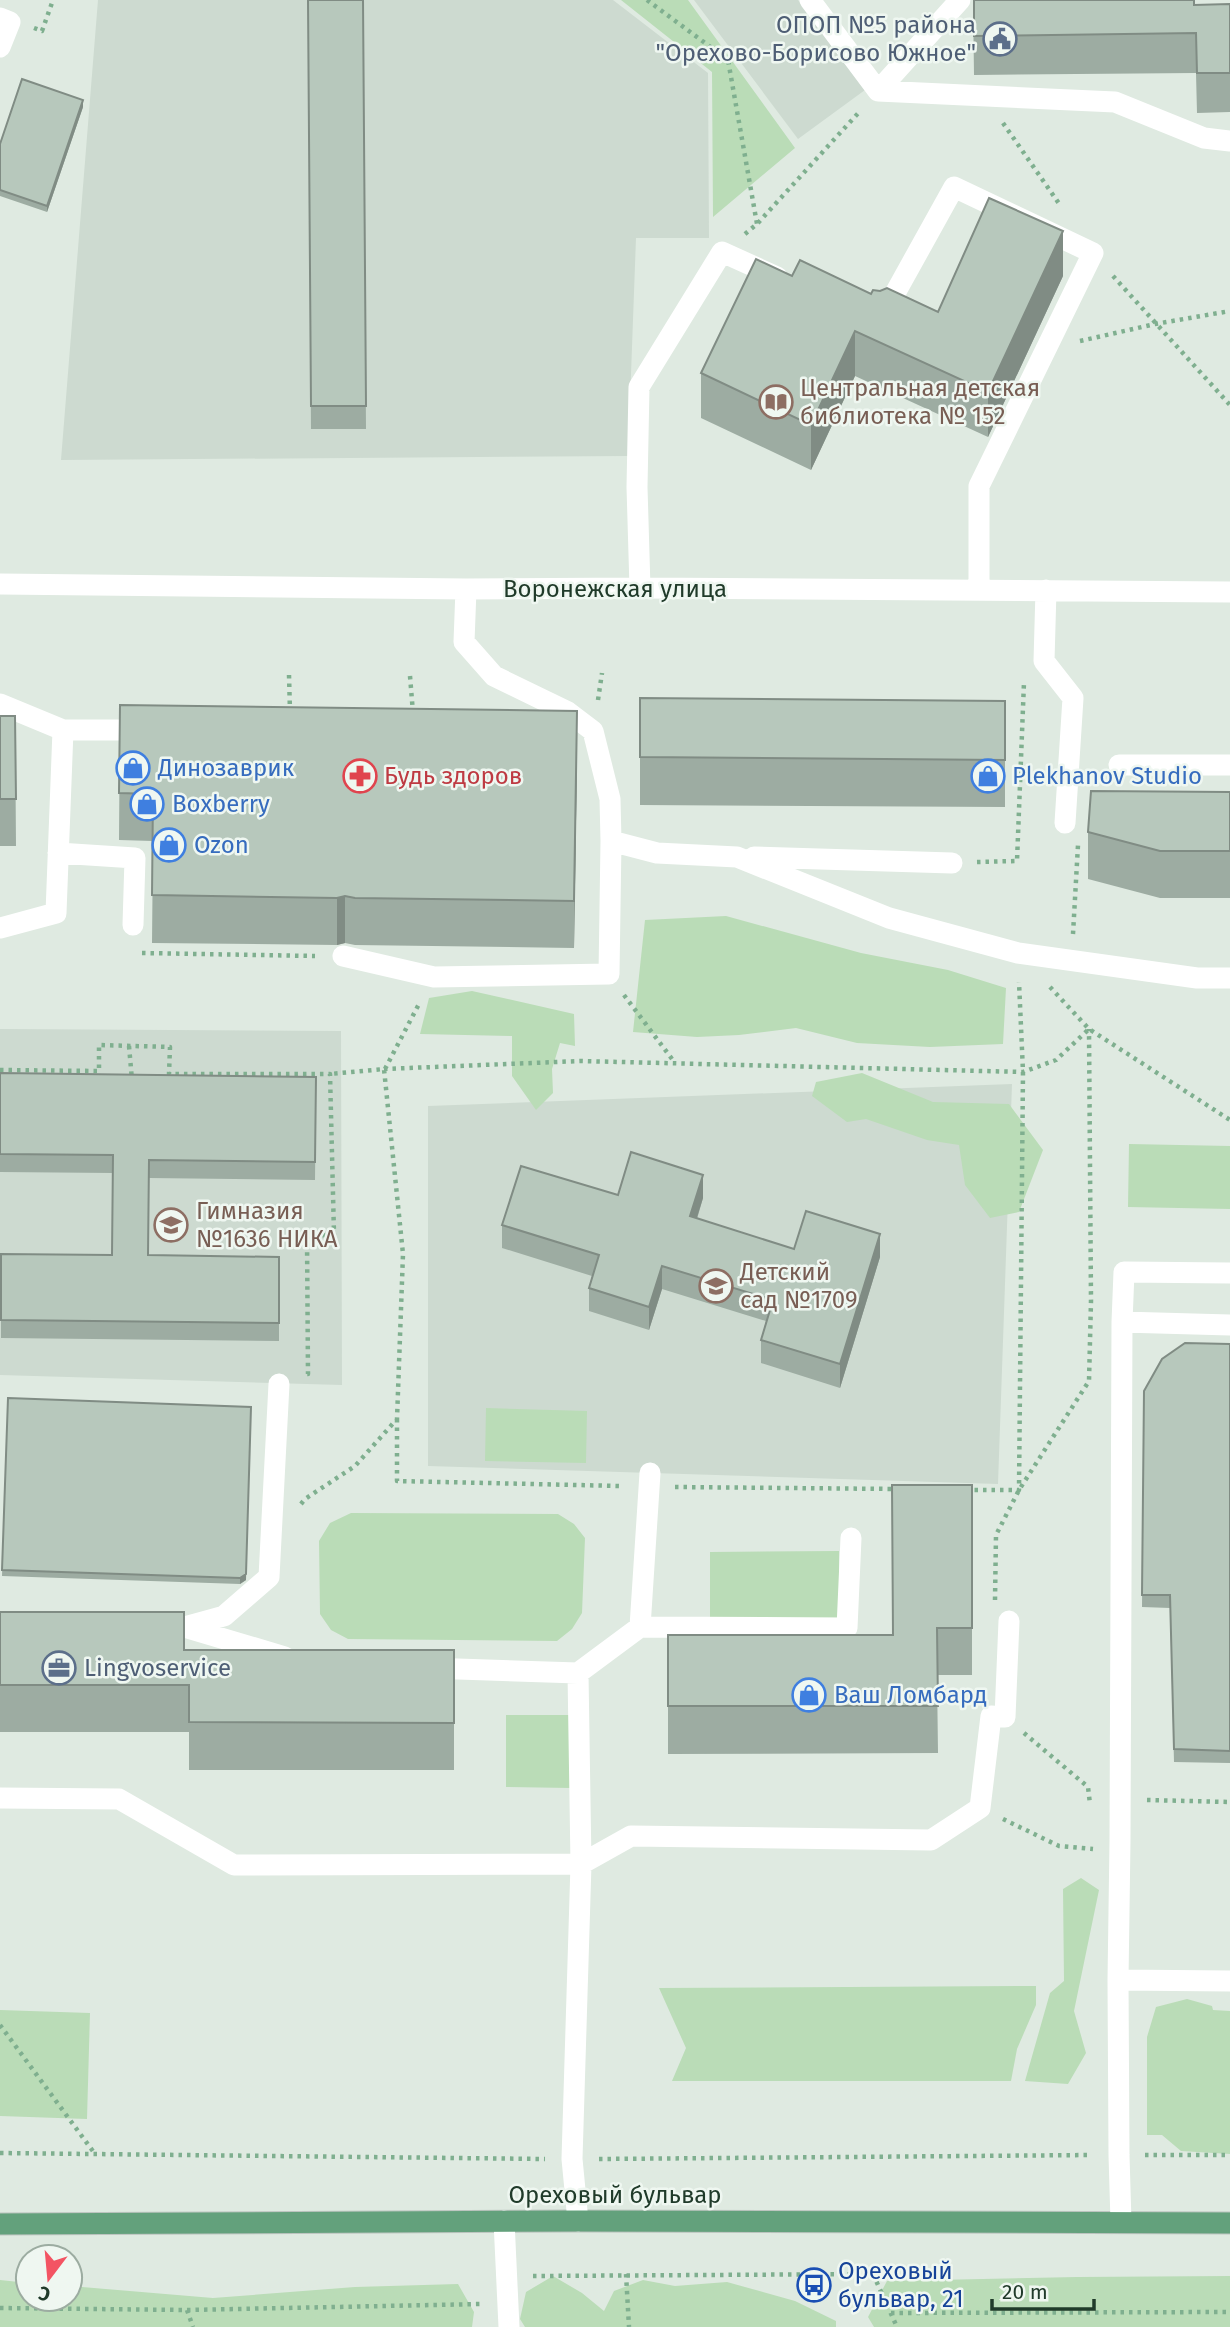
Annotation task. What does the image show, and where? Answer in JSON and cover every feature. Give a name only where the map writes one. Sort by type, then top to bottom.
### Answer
[{"type":"main road","name":"Ореховый бульвар","points":[[0,2224],[504,2221],[1230,2223]]},
{"type":"street","points":[[810,0],[878,91]]},
{"type":"street","points":[[878,91],[960,0]]},
{"type":"street","points":[[0,18],[10,22],[0,47]]},
{"type":"street","points":[[878,91],[1115,102],[1204,138],[1230,141]]},
{"type":"street","points":[[866,317],[878,323],[954,187],[1093,253],[979,486],[979,589]]},
{"type":"street","points":[[640,588],[637,487],[639,387],[722,252],[794,285]]},
{"type":"street","name":"Воронежская улица","points":[[0,584],[1230,592]]},
{"type":"street","points":[[343,956],[434,977],[609,974],[610,799],[593,731],[568,712],[494,676],[464,642],[466,589]]},
{"type":"street","points":[[1046,590],[1044,661],[1073,698],[1065,823]]},
{"type":"street","points":[[0,704],[63,730],[170,730]]},
{"type":"street","points":[[0,928],[56,913],[63,730]]},
{"type":"street","points":[[566,731],[593,731]]},
{"type":"street","points":[[1119,765],[1230,765]]},
{"type":"street","points":[[611,841],[657,853],[952,863]]},
{"type":"street","points":[[58,853],[135,858],[133,925]]},
{"type":"street","points":[[737,857],[889,918],[1018,953],[1196,978],[1230,978]]},
{"type":"street","points":[[1121,2222],[1118,1980],[1124,1272],[1230,1273]]},
{"type":"street","points":[[1122,1322],[1230,1325]]},
{"type":"street","points":[[184,1627],[224,1616],[269,1577],[279,1384]]},
{"type":"street","points":[[640,1626],[650,1479]]},
{"type":"street","points":[[402,1667],[578,1673],[640,1626],[847,1628],[851,1538]]},
{"type":"street","points":[[0,1798],[119,1799],[234,1865],[581,1864],[631,1836],[931,1840],[981,1808],[991,1716],[1005,1717],[1009,1621]]},
{"type":"street","points":[[132,1625],[184,1627],[307,1664]]},
{"type":"street","points":[[578,1673],[581,1864],[572,2159],[578,2221]]},
{"type":"street","points":[[1118,1980],[1230,1981]]},
{"type":"street","points":[[504,2221],[509,2327]]},
{"type":"path","points":[[647,0],[728,60],[757,224]]},
{"type":"path","points":[[722,252],[757,224],[878,91]]},
{"type":"path","points":[[1047,349],[1155,324],[1230,311]]},
{"type":"path","points":[[289,675],[290,716]]},
{"type":"path","points":[[410,676],[413,717]]},
{"type":"path","points":[[952,863],[1017,862],[1023,706]]},
{"type":"path","points":[[1065,823],[1078,844],[1071,961]]},
{"type":"path","points":[[133,925],[130,952],[343,956]]},
{"type":"path","points":[[1018,953],[1089,1029],[1230,1120]]},
{"type":"path","points":[[1018,953],[1023,1072],[1019,1490]]},
{"type":"path","points":[[609,974],[675,1063]]},
{"type":"path","points":[[434,977],[384,1069],[403,1254],[397,1481],[650,1479],[909,1489]]},
{"type":"path","points":[[0,1070],[99,1071],[99,1045],[170,1047],[169,1074],[330,1074],[384,1069],[581,1061],[1023,1072],[1056,1060],[1089,1029]]},
{"type":"path","points":[[996,1535],[1019,1490],[1089,1381],[1089,1029]]},
{"type":"path","points":[[129,1046],[132,1081]]},
{"type":"path","points":[[279,1384],[280,1373],[308,1374],[307,1237],[334,1234],[330,1074]]},
{"type":"path","points":[[298,1510],[305,1499],[355,1466],[397,1419]]},
{"type":"path","points":[[964,1490],[1019,1490]]},
{"type":"path","points":[[1005,1717],[1088,1787],[1091,1812]]},
{"type":"path","points":[[1121,1800],[1230,1802]]},
{"type":"path","points":[[981,1808],[1059,1846],[1096,1849],[1094,1837]]},
{"type":"path","points":[[0,2025],[95,2154]]},
{"type":"path","points":[[0,2153],[572,2159],[1230,2155]]},
{"type":"path","points":[[626,2274],[629,2327]]},
{"type":"path","points":[[506,2276],[873,2274],[897,2327]]},
{"type":"path","points":[[0,2308],[187,2310],[508,2304]]},
{"type":"path","points":[[187,2310],[194,2327]]},
{"type":"path","points":[[891,2313],[1230,2312]]},
{"type":"shaded area","points":[[98,0],[613,0],[708,73],[709,238],[636,238],[628,456],[61,460]]},
{"type":"shaded area","points":[[694,0],[798,0],[865,90],[798,139]]},
{"type":"shaded area","name":"Гимназия №1636 НИКА","points":[[0,1029],[341,1031],[342,1385],[0,1375]]},
{"type":"shaded area","name":"Детский сад №1709","points":[[1012,1084],[998,1484],[428,1466],[428,1106]]},
{"type":"green space","points":[[621,0],[688,0],[795,148],[713,217],[712,72]]},
{"type":"green space","points":[[726,916],[861,953],[948,970],[1006,988],[1003,1044],[930,1047],[857,1043],[796,1028],[697,1037],[633,1032],[645,920]]},
{"type":"green space","points":[[472,991],[574,1014],[575,1046],[560,1043],[552,1069],[553,1093],[536,1110],[512,1076],[512,1036],[420,1034],[429,998]]},
{"type":"green space","points":[[862,1073],[933,1102],[1009,1104],[1043,1150],[1019,1212],[990,1218],[965,1185],[959,1145],[927,1140],[866,1119],[847,1122],[812,1096],[816,1082]]},
{"type":"green space","points":[[1129,1144],[1230,1146],[1230,1209],[1128,1207]]},
{"type":"green space","points":[[486,1408],[587,1411],[586,1463],[485,1461]]},
{"type":"green space","points":[[351,1513],[558,1514],[574,1524],[585,1538],[582,1613],[572,1629],[557,1641],[348,1639],[331,1630],[320,1614],[319,1541],[330,1523]]},
{"type":"green space","points":[[839,1551],[839,1619],[710,1619],[710,1552]]},
{"type":"green space","points":[[506,1715],[572,1715],[571,1788],[506,1787]]},
{"type":"green space","points":[[1081,1878],[1099,1890],[1074,2011],[1086,2053],[1068,2084],[1025,2081],[1050,1993],[1064,1981],[1063,1889]]},
{"type":"green space","points":[[1036,1986],[1036,2005],[1017,2049],[1011,2081],[672,2081],[686,2048],[659,1988]]},
{"type":"green space","points":[[1187,1999],[1212,2006],[1213,2010],[1230,2011],[1230,2154],[1181,2151],[1162,2135],[1147,2135],[1147,2037],[1156,2007]]},
{"type":"green space","points":[[0,2010],[90,2013],[87,2119],[0,2116]]},
{"type":"green space","points":[[553,2276],[582,2293],[604,2311],[614,2291],[643,2280],[675,2286],[727,2282],[795,2301],[836,2321],[836,2327],[525,2327],[520,2319],[526,2292]]},
{"type":"green space","points":[[1230,2276],[1230,2327],[874,2327],[868,2317],[887,2281]]},
{"type":"green space","points":[[0,2280],[14,2282],[14,2313],[84,2313],[84,2287],[213,2298],[355,2287],[458,2284],[474,2312],[472,2327],[0,2327]]},
{"type":"building","points":[[308,0],[363,0],[366,406],[311,406]]},
{"type":"building","points":[[974,0],[1194,0],[1194,5],[1230,4],[1230,73],[1197,73],[1196,33],[974,36]]},
{"type":"building","points":[[22,79],[83,100],[47,206],[0,190],[0,144]]},
{"type":"building","points":[[989,198],[1063,231],[988,392],[855,331],[811,425],[701,373],[756,259],[792,276],[800,260],[871,294],[873,290],[887,288],[938,312]]},
{"type":"building","points":[[640,698],[1005,701],[1005,760],[640,757]]},
{"type":"building","points":[[120,705],[577,711],[574,901],[152,895],[153,794],[119,793]]},
{"type":"building","points":[[0,716],[15,716],[16,799],[0,799]]},
{"type":"building","points":[[1091,791],[1230,792],[1230,851],[1160,851],[1088,832]]},
{"type":"building","points":[[0,1073],[316,1077],[315,1162],[149,1160],[148,1255],[279,1257],[279,1323],[1,1320],[1,1254],[112,1255],[113,1155],[0,1154]]},
{"type":"building","points":[[631,1152],[703,1175],[690,1216],[794,1249],[806,1211],[880,1234],[840,1364],[761,1340],[773,1300],[662,1266],[649,1307],[589,1288],[599,1255],[502,1225],[521,1166],[618,1195]]},
{"type":"building","points":[[1185,1343],[1230,1344],[1230,1751],[1174,1749],[1170,1595],[1142,1595],[1144,1391],[1162,1359]]},
{"type":"building","points":[[8,1398],[251,1407],[246,1574],[240,1578],[2,1570]]},
{"type":"building","points":[[892,1485],[972,1485],[972,1628],[937,1628],[938,1706],[668,1706],[668,1635],[893,1635]]},
{"type":"building","points":[[0,1612],[184,1612],[184,1650],[454,1650],[454,1723],[189,1722],[189,1685],[0,1685]]},
{"type":"place","name":"ОПОП №5 района \"Орехово-Борисово Южное\"","points":[[1000,39]]},
{"type":"place","name":"Центральная детская библиотека № 152","points":[[776,402]]},
{"type":"place","name":"Динозаврик","points":[[133,768]]},
{"type":"place","name":"Будь здоров","points":[[360,776]]},
{"type":"place","name":"Plekhanov Studio","points":[[988,776]]},
{"type":"place","name":"Boxberry","points":[[147,804]]},
{"type":"place","name":"Ozon","points":[[169,845]]},
{"type":"place","name":"Гимназия №1636 НИКА","points":[[171,1225]]},
{"type":"place","name":"Детский сад №1709","points":[[716,1286]]},
{"type":"place","name":"Lingvoservice","points":[[59,1668]]},
{"type":"place","name":"Ваш Ломбард","points":[[809,1695]]},
{"type":"place","name":"Ореховый бульвар, 21","points":[[814,2285]]}]
